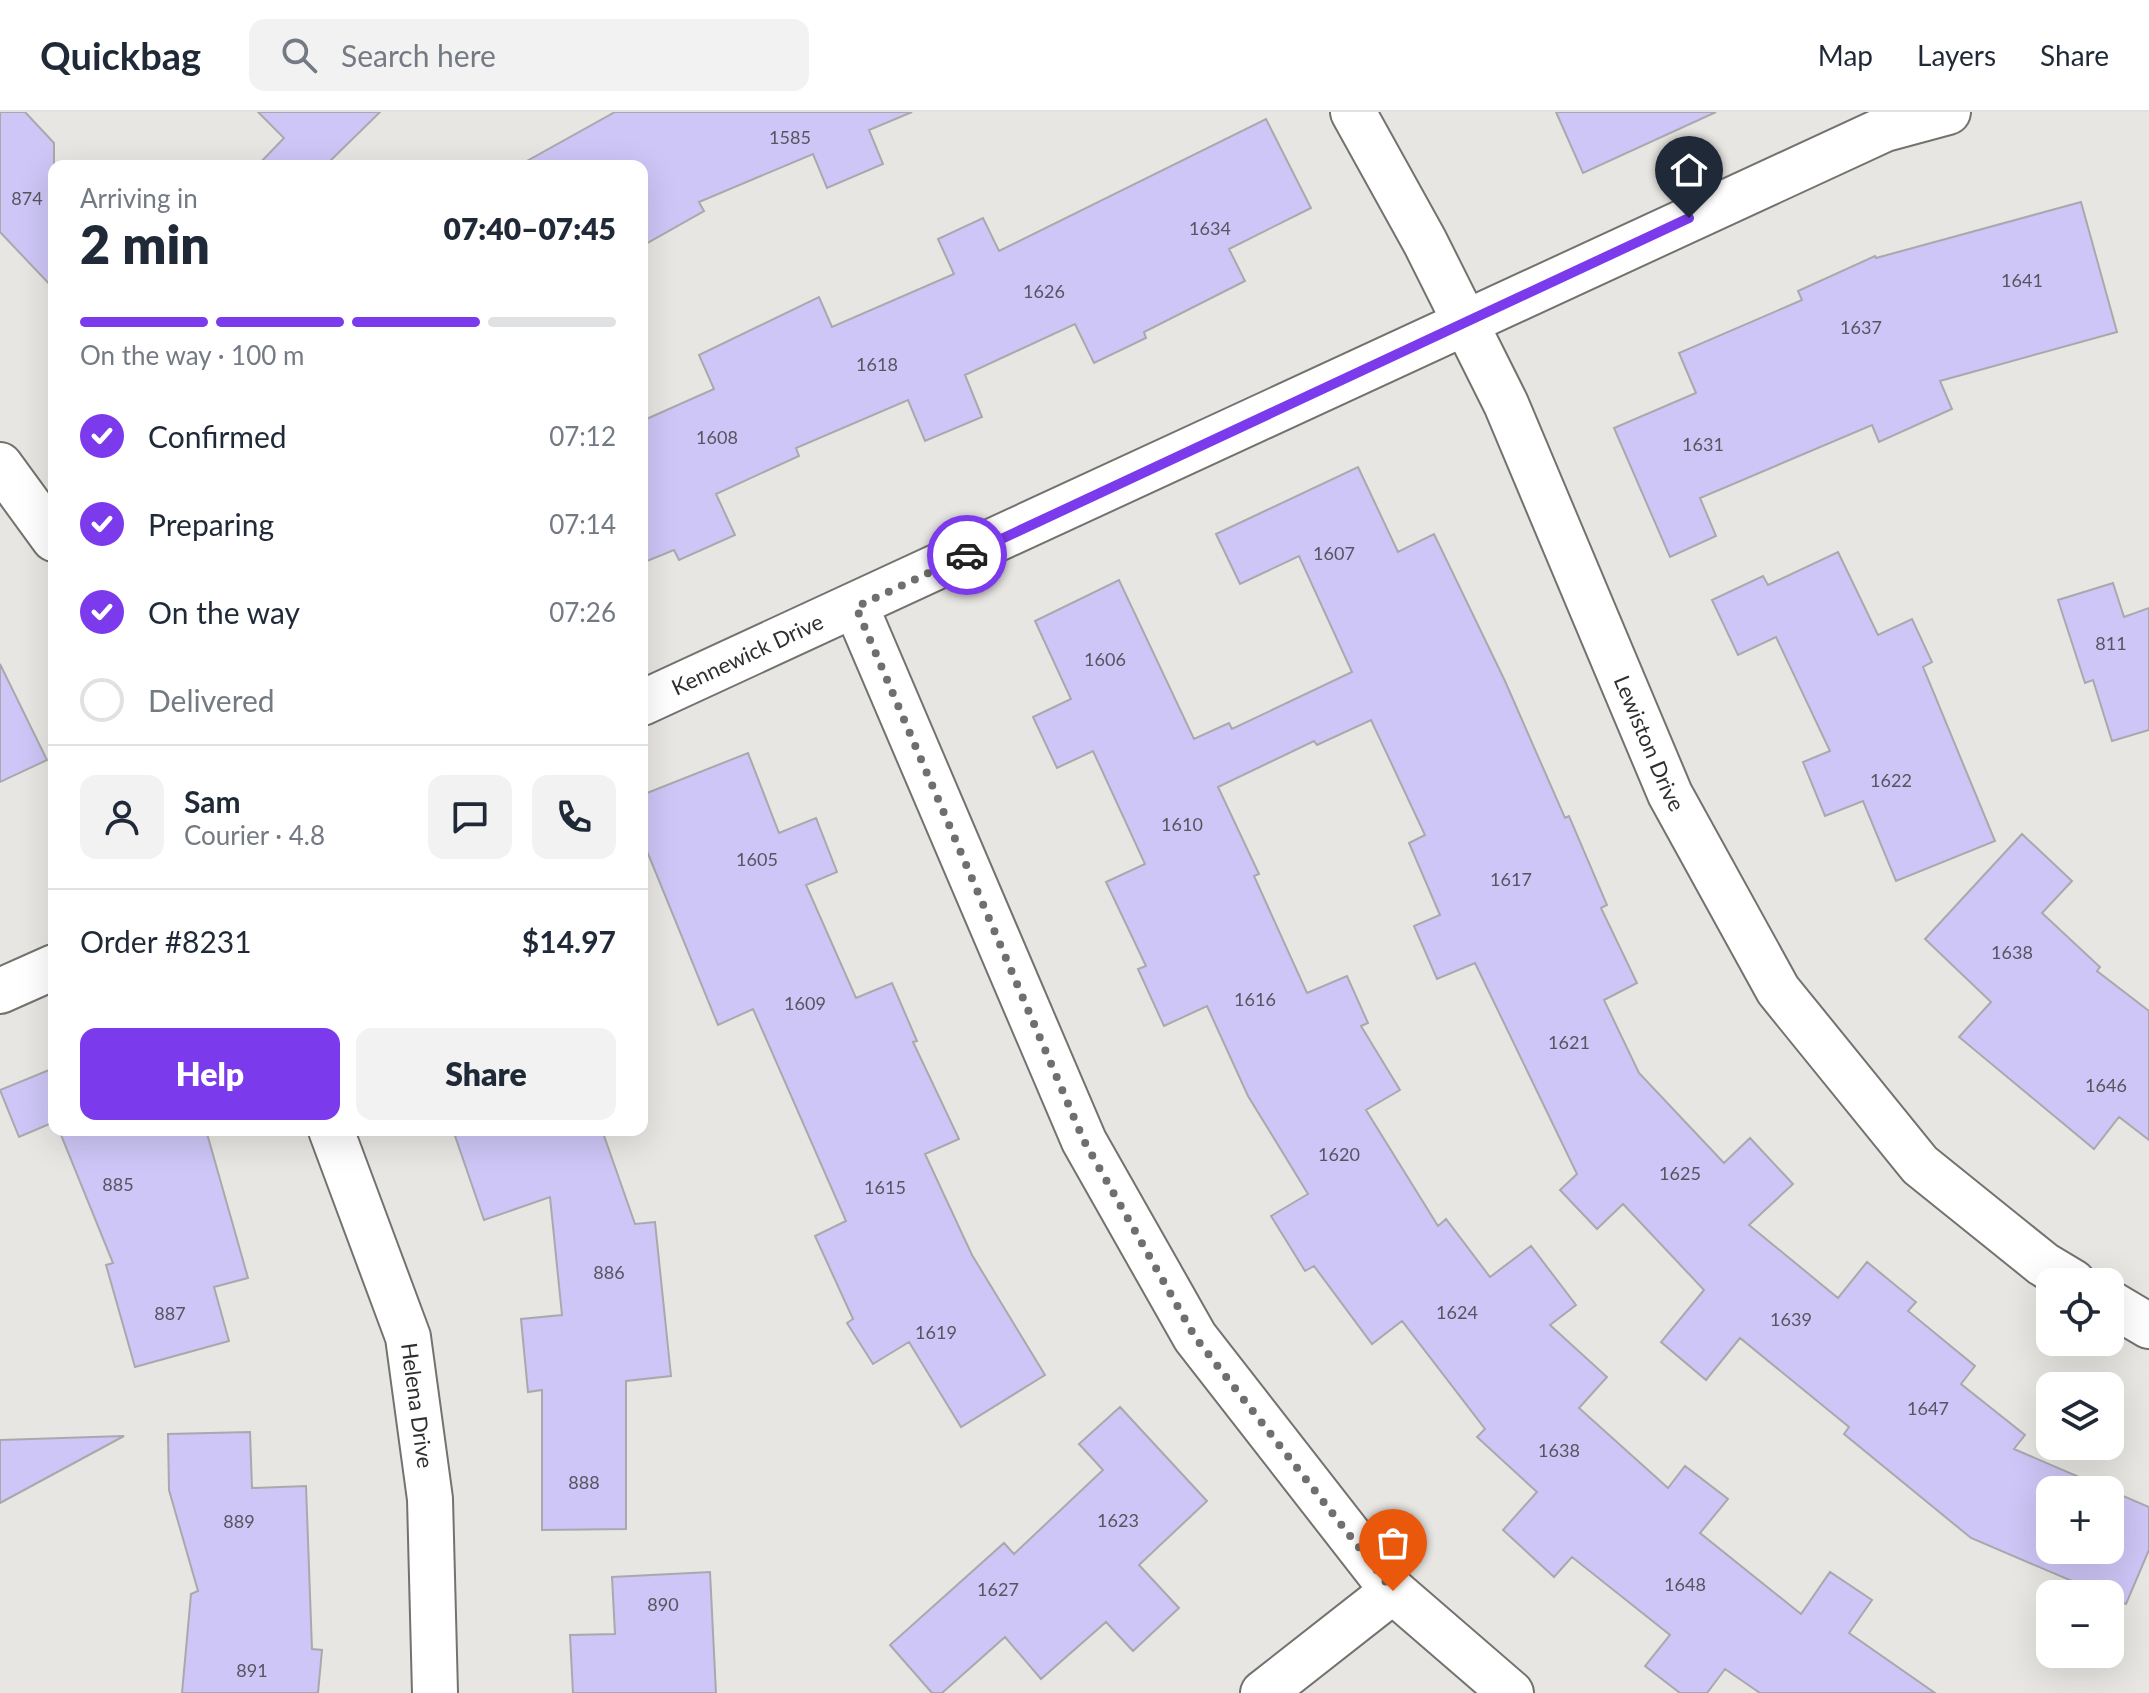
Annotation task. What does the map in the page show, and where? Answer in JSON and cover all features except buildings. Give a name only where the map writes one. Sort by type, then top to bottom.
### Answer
[{"type":"street","name":"Lewiston Drive","points":[[1353,112],[1506,404],[1670,794],[1778,990],[1920,1165],[2050,1268]]},
{"type":"street","name":"Kennewick Drive","points":[[648,700],[856,607],[1464,320],[1885,129],[1948,112]]},
{"type":"street","points":[[0,465],[48,531]]},
{"type":"street","points":[[856,607],[1084,1141],[1195,1337],[1393,1591],[1511,1693]]},
{"type":"street","points":[[0,991],[48,970]]},
{"type":"street","name":"Helena Drive","points":[[333,1136],[408,1337],[430,1499],[435,1693]]},
{"type":"street","points":[[2124,1311],[2149,1326]]},
{"type":"street","points":[[1263,1693],[1393,1591]]},
{"type":"way so far","points":[[967,555],[856,607],[1084,1141],[1195,1337],[1393,1591]]},
{"type":"route","points":[[967,555],[1464,320],[1689,218]]}]
